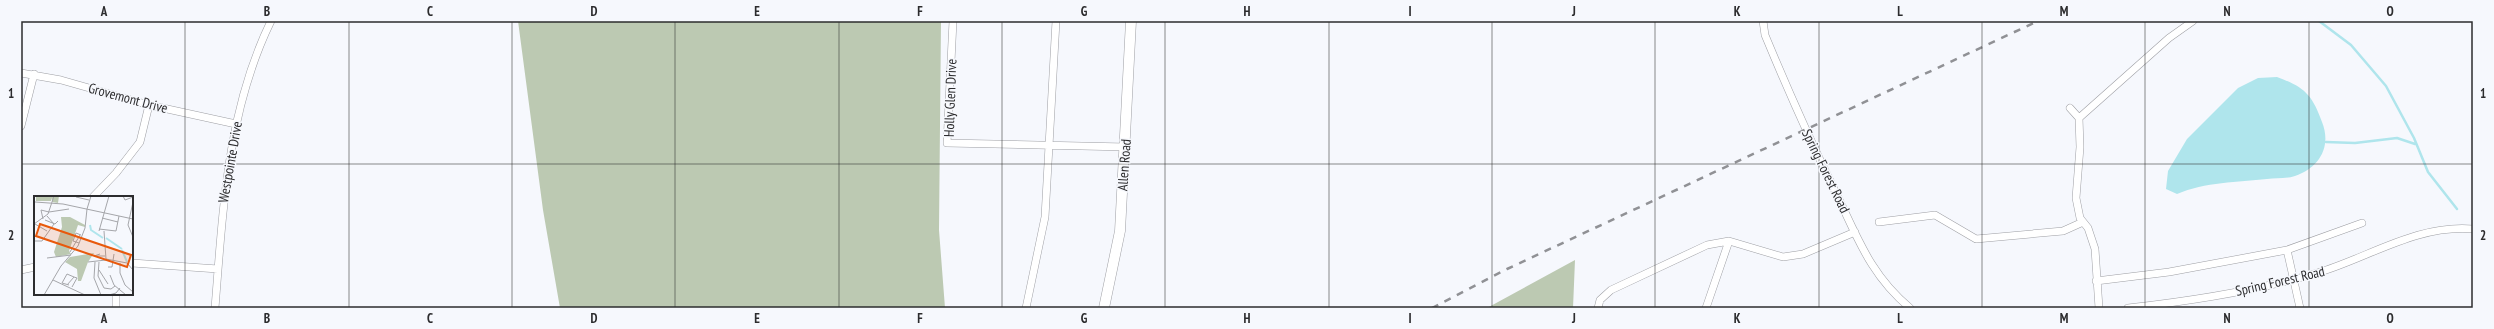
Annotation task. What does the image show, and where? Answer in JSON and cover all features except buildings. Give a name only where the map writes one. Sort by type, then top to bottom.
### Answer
[{"type":"main road","name":"Allen Road","points":[[1104,308],[1120,231],[1126,148],[1131,21]]},
{"type":"street","name":"Westpointe Drive","points":[[215,308],[226,170],[236,124],[259,45],[271,21]]},
{"type":"street","name":"Holly Glen Drive","points":[[953,21],[947,143],[1126,148]]},
{"type":"street","points":[[1026,308],[1045,217],[1056,21]]},
{"type":"street","name":"Spring Forest Road","points":[[1763,21],[1766,35],[1783,79],[1873,269],[1890,292],[1910,308]]},
{"type":"street","points":[[2079,118],[2169,38],[2193,21]]},
{"type":"street","name":"Grovemont Drive","points":[[21,73],[34,74],[150,106],[236,124]]},
{"type":"street","points":[[21,126],[34,74]]},
{"type":"street","points":[[94,196],[116,173],[140,142],[150,106]]},
{"type":"street","points":[[2070,108],[2079,118],[2080,146],[2076,198],[2083,222],[2095,248],[2099,308]]},
{"type":"street","points":[[1879,222],[1935,215],[1976,239],[2063,231],[2083,222]]},
{"type":"street","points":[[2096,281],[2169,272],[2287,250],[2362,223]]},
{"type":"street","name":"Spring Forest Road","points":[[2128,308],[2164,304],[2292,280],[2328,270],[2430,231],[2473,229]]},
{"type":"street","points":[[1598,308],[1600,300],[1612,290],[1707,245],[1729,240],[1783,257],[1803,254],[1855,232]]},
{"type":"street","points":[[1706,308],[1729,240]]},
{"type":"street","points":[[2287,250],[2292,280],[2300,308]]},
{"type":"street","points":[[133,263],[218,269]]},
{"type":"street","points":[[21,270],[34,267]]},
{"type":"street","points":[[116,295],[116,308]]},
{"type":"green space","points":[[518,21],[941,21],[939,230],[945,308],[560,308],[543,210]]},
{"type":"green space","points":[[1575,260],[1573,308],[1487,308]]},
{"type":"water","points":[[2277,77],[2300,88],[2315,105],[2325,131],[2324,148],[2317,162],[2311,168],[2288,178],[2210,185],[2177,194],[2166,189],[2168,171],[2187,139],[2238,88],[2258,78]]},
{"type":"waterway","points":[[2319,21],[2351,45],[2386,86],[2414,138],[2428,172],[2457,209]]},
{"type":"waterway","points":[[2326,142],[2355,143],[2397,138],[2415,144]]},
{"type":"railway","points":[[1432,308],[1507,269],[2038,21]]}]
